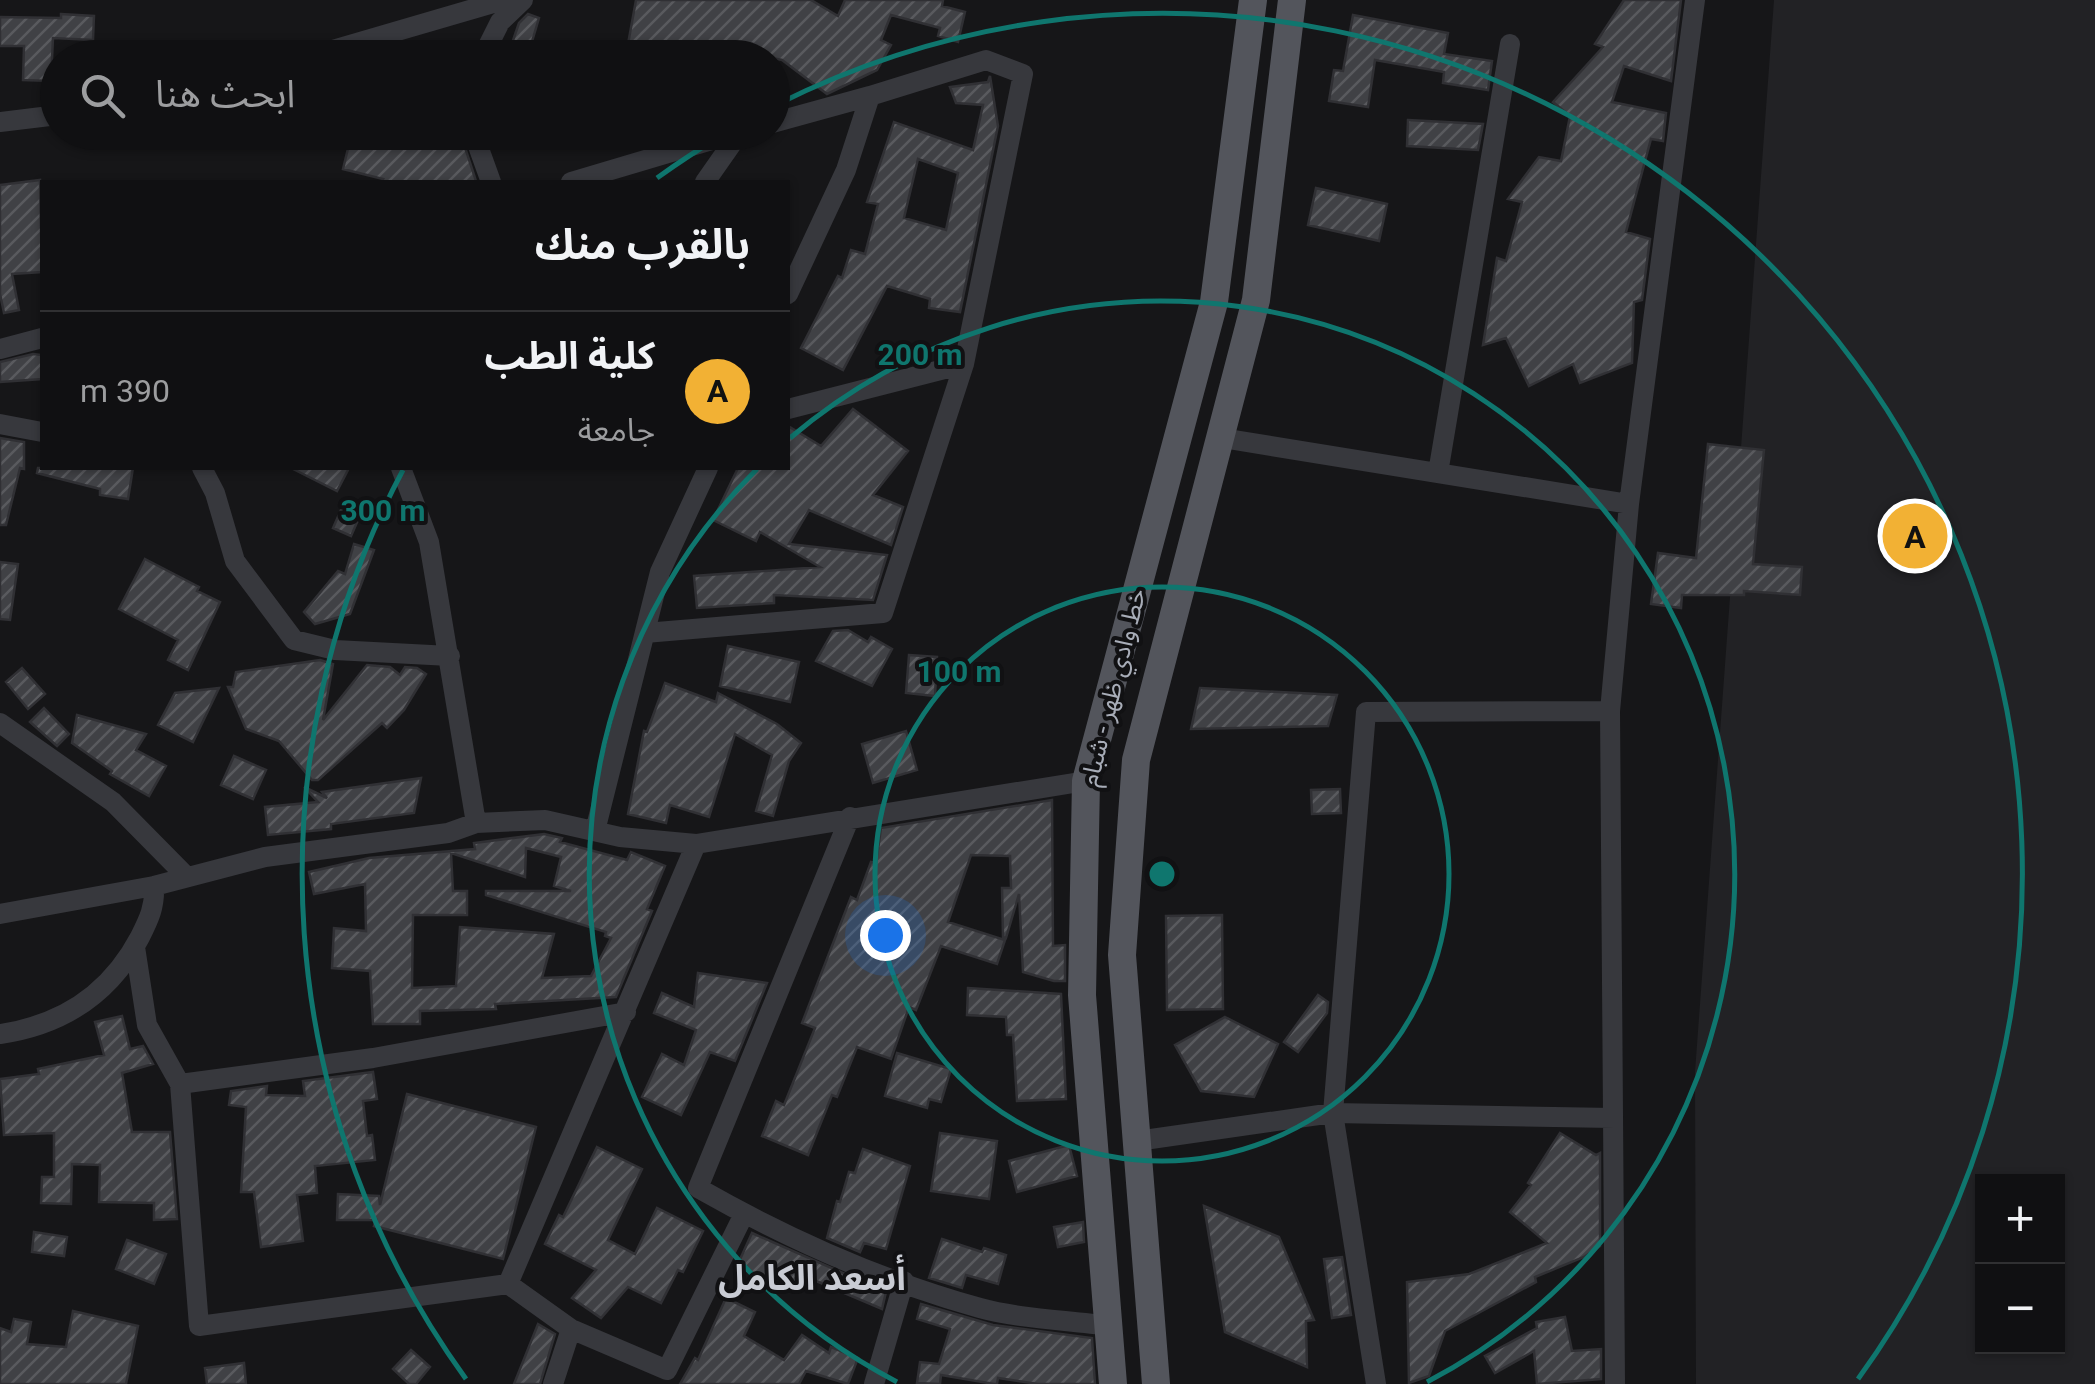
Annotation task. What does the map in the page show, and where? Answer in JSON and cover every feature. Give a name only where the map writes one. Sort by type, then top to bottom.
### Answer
[{"type":"main road","name":"خط وادي ظهر - شبام","points":[[1113,1384],[1082,995],[1086,781],[1214,302],[1252,0]]},
{"type":"main road","name":"خط وادي ظهر - شبام","points":[[1156,1384],[1122,955],[1136,760],[1256,300],[1292,0]]},
{"type":"street","points":[[367,40],[504,0]]},
{"type":"street","points":[[491,40],[500,22],[522,0]]},
{"type":"street","points":[[1615,1384],[1610,712],[1629,504],[1695,0]]},
{"type":"street","points":[[1438,473],[1510,44]]},
{"type":"street","points":[[644,634],[883,613],[964,364],[1022,74],[986,60],[790,118]]},
{"type":"street","points":[[790,290],[846,170],[870,96]]},
{"type":"street","points":[[0,122],[40,116]]},
{"type":"street","points":[[479,150],[490,180]]},
{"type":"street","points":[[578,180],[679,150]]},
{"type":"street","points":[[706,180],[727,150]]},
{"type":"street","points":[[0,348],[40,338]]},
{"type":"street","points":[[790,408],[964,364]]},
{"type":"street","points":[[0,424],[40,432]]},
{"type":"street","points":[[1222,438],[1629,504]]},
{"type":"street","points":[[203,470],[215,493],[235,561],[294,640],[335,650],[450,656]]},
{"type":"street","points":[[402,470],[428,542],[476,823]]},
{"type":"street","points":[[595,831],[660,572],[707,470]]},
{"type":"street","points":[[1376,1384],[1334,1113],[1366,712],[1610,712]]},
{"type":"street","points":[[0,722],[113,802],[188,877]]},
{"type":"street","points":[[0,914],[154,886],[264,857],[448,833],[476,823],[544,820],[620,837],[696,844],[1086,781]]},
{"type":"street","points":[[850,817],[698,1188],[850,1263],[982,1308],[1108,1326]]},
{"type":"street","points":[[508,1284],[696,844]]},
{"type":"street","points":[[0,1034],[45,1024],[73,1012],[108,983],[155,908],[154,886]]},
{"type":"street","points":[[134,947],[148,1025],[180,1084],[199,1326],[508,1284],[571,1328],[667,1370],[744,1214]]},
{"type":"street","points":[[180,1084],[374,1058],[626,1012]]},
{"type":"street","points":[[1137,1140],[1334,1113],[1613,1118]]},
{"type":"street","points":[[874,1384],[904,1281]]},
{"type":"street","points":[[553,1384],[571,1328]]},
{"type":"shaded area","points":[[1774,0],[2095,0],[2095,1384],[1696,1384],[1695,1072]]},
{"type":"building","points":[[636,0],[811,0],[838,16],[845,0],[943,0],[942,6],[965,12],[958,42],[938,36],[940,28],[891,15],[881,40],[891,45],[877,70],[827,94],[790,66],[790,40],[629,40]]},
{"type":"building","points":[[1624,0],[1681,0],[1671,81],[1624,66],[1612,102],[1666,113],[1663,141],[1651,139],[1626,232],[1650,239],[1642,300],[1634,302],[1632,363],[1580,383],[1573,364],[1529,386],[1506,338],[1483,345],[1497,258],[1506,261],[1522,202],[1508,199],[1539,157],[1561,161],[1570,116],[1553,102],[1603,47],[1595,44]]},
{"type":"building","points":[[61,14],[94,16],[93,40],[40,40],[40,81],[23,80],[24,46],[0,46],[0,17],[61,18]]},
{"type":"building","points":[[528,14],[539,18],[532,40],[513,40],[519,23]]},
{"type":"building","points":[[1353,15],[1448,33],[1444,54],[1492,61],[1488,90],[1443,83],[1444,72],[1375,60],[1368,107],[1329,101],[1334,70],[1343,71]]},
{"type":"building","points":[[990,76],[998,126],[960,312],[929,308],[930,299],[887,286],[843,370],[801,348],[838,276],[842,278],[851,250],[865,254],[878,204],[867,202],[894,122],[973,150],[983,105],[956,103],[950,87],[988,82]],"holes":[[[918,159],[958,173],[946,230],[904,218]]]},
{"type":"building","points":[[1408,120],[1483,124],[1478,150],[1407,146]]},
{"type":"building","points":[[348,150],[466,150],[476,180],[382,180],[343,169]]},
{"type":"building","points":[[40,180],[40,272],[12,274],[19,310],[4,313],[0,294],[0,185]]},
{"type":"building","points":[[1316,188],[1387,204],[1379,241],[1308,225]]},
{"type":"building","points":[[40,355],[40,379],[0,382],[0,362]]},
{"type":"building","points":[[853,409],[908,451],[873,495],[903,507],[891,545],[809,510],[789,544],[887,555],[873,600],[774,595],[774,603],[697,608],[694,576],[820,567],[760,532],[756,541],[713,520],[737,470],[790,470],[790,427],[821,446]]},
{"type":"building","points":[[0,438],[24,442],[24,469],[20,468],[6,525],[0,525]]},
{"type":"building","points":[[1708,444],[1764,450],[1753,564],[1802,567],[1800,595],[1744,591],[1744,595],[1682,595],[1681,608],[1651,604],[1658,553],[1696,558]]},
{"type":"building","points":[[38,468],[133,470],[128,499],[100,495],[100,489],[37,473]]},
{"type":"building","points":[[295,470],[348,470],[337,491]]},
{"type":"building","points":[[344,503],[362,511],[351,536],[333,528]]},
{"type":"building","points":[[354,544],[374,550],[350,614],[315,624],[304,612],[338,571],[345,574]]},
{"type":"building","points":[[145,559],[220,602],[188,670],[168,660],[178,640],[119,609]]},
{"type":"building","points":[[0,562],[18,564],[10,620],[0,619]]},
{"type":"building","points":[[848,630],[868,642],[871,637],[892,649],[872,686],[816,661],[833,631]]},
{"type":"building","points":[[728,646],[799,662],[790,702],[720,686]]},
{"type":"building","points":[[909,655],[937,657],[935,696],[906,693]]},
{"type":"building","points":[[320,660],[333,664],[323,720],[367,665],[390,667],[400,675],[405,667],[426,674],[404,710],[387,728],[382,723],[318,780],[312,780],[279,741],[246,729],[228,687],[233,687],[236,672]]},
{"type":"building","points":[[22,668],[45,694],[28,709],[6,682]]},
{"type":"building","points":[[665,683],[716,702],[718,693],[777,724],[801,743],[789,761],[773,816],[756,811],[772,755],[735,734],[709,817],[670,805],[666,823],[628,814],[644,731],[647,732]]},
{"type":"building","points":[[219,688],[193,742],[158,725],[175,693]]},
{"type":"building","points":[[1200,688],[1337,695],[1328,726],[1191,729]]},
{"type":"building","points":[[44,708],[69,734],[57,746],[30,722]]},
{"type":"building","points":[[77,715],[146,734],[136,750],[166,766],[149,796],[110,774],[112,771],[72,743]]},
{"type":"building","points":[[906,731],[917,770],[873,783],[862,744]]},
{"type":"building","points":[[234,756],[266,770],[253,799],[221,785]]},
{"type":"building","points":[[421,778],[414,813],[331,824],[331,829],[268,835],[265,807],[318,802],[304,787],[327,798],[322,792]]},
{"type":"building","points":[[1340,789],[1341,813],[1312,814],[1311,790]]},
{"type":"building","points":[[1052,800],[1053,946],[1065,945],[1065,981],[1023,972],[1019,894],[1006,938],[1003,937],[1002,888],[1011,888],[1010,856],[971,855],[948,922],[1005,940],[997,964],[941,946],[916,1010],[909,1007],[891,1059],[857,1047],[808,1155],[762,1136],[776,1101],[784,1105],[815,1028],[802,1023],[851,897],[857,900],[871,862],[876,863],[881,828]]},
{"type":"building","points":[[544,834],[627,860],[631,852],[665,866],[647,909],[652,911],[616,997],[495,1004],[496,1009],[420,1011],[420,1024],[373,1024],[370,971],[332,968],[334,928],[366,931],[365,884],[314,894],[309,872],[369,858],[475,849],[474,843]],"holes":[[[526,848],[561,857],[554,886],[571,891],[486,891],[486,895],[606,932],[605,936],[611,938],[591,976],[542,978],[554,934],[460,927],[456,986],[412,988],[413,915],[467,915],[467,891],[453,891],[451,853],[525,877]]]},
{"type":"building","points":[[1222,915],[1223,1009],[1167,1010],[1166,916]]},
{"type":"building","points":[[698,973],[767,983],[735,1061],[710,1052],[681,1115],[642,1097],[662,1054],[684,1065],[696,1030],[654,1013],[662,993],[694,1007]]},
{"type":"building","points":[[968,988],[1061,994],[1066,1099],[1017,1101],[1013,1035],[1007,1035],[1006,1017],[967,1015]]},
{"type":"building","points":[[1318,995],[1328,1002],[1327,1013],[1298,1052],[1284,1042]]},
{"type":"building","points":[[122,1016],[130,1049],[143,1046],[153,1064],[122,1073],[132,1132],[170,1132],[177,1219],[154,1220],[154,1203],[99,1202],[100,1165],[72,1164],[71,1204],[41,1203],[42,1177],[54,1177],[54,1133],[4,1135],[0,1079],[39,1074],[38,1069],[104,1055],[95,1022]]},
{"type":"building","points":[[1225,1017],[1278,1044],[1254,1097],[1201,1091],[1175,1045]]},
{"type":"building","points":[[897,1053],[951,1069],[941,1102],[929,1099],[927,1108],[885,1096]]},
{"type":"building","points":[[373,1072],[377,1099],[363,1101],[367,1136],[372,1135],[375,1160],[315,1166],[317,1193],[297,1195],[303,1241],[261,1247],[254,1192],[241,1192],[246,1107],[229,1105],[231,1091],[267,1086],[266,1095],[305,1096],[303,1081]]},
{"type":"building","points":[[407,1094],[536,1127],[503,1259],[374,1226],[376,1220],[337,1220],[338,1194],[379,1196],[380,1205]]},
{"type":"building","points":[[940,1133],[997,1141],[989,1199],[931,1191]]},
{"type":"building","points":[[1560,1133],[1596,1155],[1600,1153],[1600,1246],[1584,1257],[1535,1277],[1536,1282],[1445,1331],[1429,1376],[1409,1383],[1407,1282],[1469,1274],[1547,1243],[1510,1212],[1531,1185],[1528,1183]]},
{"type":"building","points":[[1069,1145],[1077,1176],[1017,1192],[1009,1161]]},
{"type":"building","points":[[597,1147],[642,1169],[608,1240],[635,1254],[657,1208],[703,1231],[683,1272],[678,1270],[661,1303],[628,1287],[601,1318],[572,1298],[596,1270],[545,1244],[559,1215],[563,1217]]},
{"type":"building","points":[[863,1149],[910,1166],[886,1249],[864,1243],[860,1252],[827,1238],[837,1201],[840,1202],[849,1172],[855,1173]]},
{"type":"building","points":[[1204,1206],[1279,1237],[1314,1320],[1306,1321],[1307,1367],[1225,1332]]},
{"type":"building","points":[[1083,1222],[1084,1242],[1058,1247],[1054,1227]]},
{"type":"building","points":[[34,1232],[67,1237],[64,1256],[32,1252]]},
{"type":"building","points":[[752,1233],[886,1292],[882,1309],[802,1275],[795,1291],[737,1266]]},
{"type":"building","points":[[942,1239],[1006,1255],[998,1284],[966,1275],[962,1288],[929,1278]]},
{"type":"building","points":[[127,1240],[166,1254],[154,1284],[116,1269]]},
{"type":"building","points":[[1342,1257],[1351,1315],[1332,1318],[1324,1259]]},
{"type":"building","points":[[726,1298],[755,1312],[744,1336],[784,1360],[802,1335],[829,1353],[831,1347],[858,1358],[848,1384],[806,1371],[799,1384],[680,1384],[695,1358],[698,1360]]},
{"type":"building","points":[[921,1304],[993,1325],[1092,1338],[1095,1384],[1038,1384],[998,1378],[994,1384],[941,1375],[940,1384],[917,1383],[920,1362],[939,1364],[950,1329],[917,1319]]},
{"type":"building","points":[[73,1311],[138,1326],[126,1384],[0,1384],[0,1328],[11,1332],[14,1319],[31,1322],[27,1344],[66,1347]]},
{"type":"building","points":[[1565,1317],[1572,1351],[1601,1349],[1601,1379],[1537,1384],[1534,1351],[1495,1373],[1485,1356],[1537,1328],[1536,1322]]},
{"type":"building","points":[[538,1324],[555,1334],[540,1384],[514,1384]]},
{"type":"building","points":[[411,1350],[430,1367],[416,1384],[409,1384],[393,1369]]},
{"type":"building","points":[[244,1363],[246,1384],[207,1384],[205,1368]]},
{"type":"place","name":"كلية الطب","points":[[1915,536]]},
{"type":"district","name":"أسعد الكامل","points":[[812,1278]]}]
